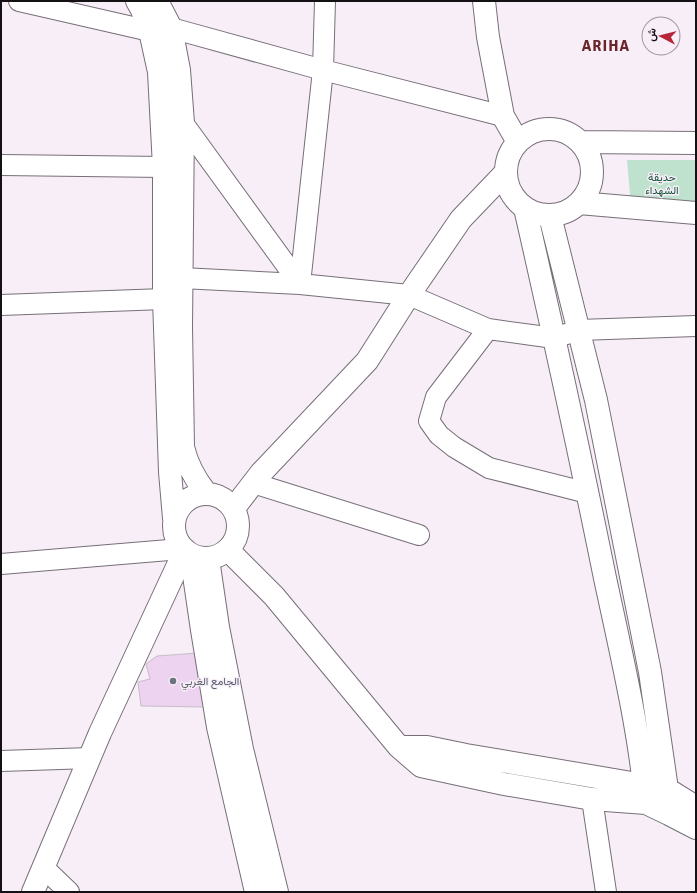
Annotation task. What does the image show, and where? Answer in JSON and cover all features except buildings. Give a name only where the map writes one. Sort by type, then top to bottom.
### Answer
[{"type":"main road","points":[[137,1],[160,30],[179,70],[183,124],[181,278],[183,447],[186,460],[206,493]]},
{"type":"main road","points":[[157,1],[160,30],[159,72],[164,167],[164,299],[170,472],[174,529],[176,539],[191,552],[218,627],[240,741],[277,892]]},
{"type":"main road","points":[[484,1],[488,37],[502,116],[518,142]]},
{"type":"main road","points":[[542,130],[556,130],[569,134],[580,142],[588,153],[592,180],[587,192],[579,203],[570,210],[558,215],[550,216],[546,216],[521,206],[512,195],[507,182],[506,172],[510,154],[518,142],[529,134],[542,130]]},
{"type":"main road","points":[[580,142],[696,143]]},
{"type":"main road","points":[[234,508],[261,473],[367,361],[409,295],[461,219],[506,172]]},
{"type":"main road","points":[[579,203],[696,213]]},
{"type":"main road","points":[[525,208],[588,493],[629,695],[645,794]]},
{"type":"main road","points":[[550,216],[596,400],[650,672],[667,789],[669,814]]},
{"type":"main road","points":[[174,518],[179,508],[186,500],[195,495],[206,493],[216,495],[226,500],[234,508],[238,518],[239,530],[236,539],[230,548],[222,555],[191,552]]},
{"type":"main road","points":[[228,550],[274,596],[399,747],[421,766],[504,784],[592,799],[645,794],[667,789],[696,807]]},
{"type":"main road","points":[[33,892],[90,758],[191,552]]},
{"type":"main road","points":[[191,552],[218,727],[256,892]]},
{"type":"main road","points":[[399,747],[427,747],[645,794],[669,814],[696,828]]},
{"type":"street","points":[[19,1],[160,30],[502,116]]},
{"type":"street","points":[[300,284],[323,70],[325,1]]},
{"type":"street","points":[[183,124],[300,284]]},
{"type":"street","points":[[1,166],[164,167]]},
{"type":"street","points":[[181,278],[300,284],[409,295],[488,329],[554,338],[579,330],[696,326]]},
{"type":"street","points":[[1,305],[164,299]]},
{"type":"street","points":[[488,329],[436,397],[429,420],[438,435],[454,448],[489,468],[588,493]]},
{"type":"street","points":[[253,483],[419,535]]},
{"type":"street","points":[[1,564],[170,550],[191,552]]},
{"type":"street","points":[[1,761],[90,758]]},
{"type":"street","points":[[592,799],[606,892]]},
{"type":"street","points":[[44,868],[69,892]]},
{"type":"green space","name":"حديقة الشهداء","points":[[627,160],[696,160],[696,205],[631,206]]},
{"type":"place","name":"الجامع الغربي","points":[[173,681]]},
{"type":"district","name":"ARIHA","points":[[606,46]]}]
